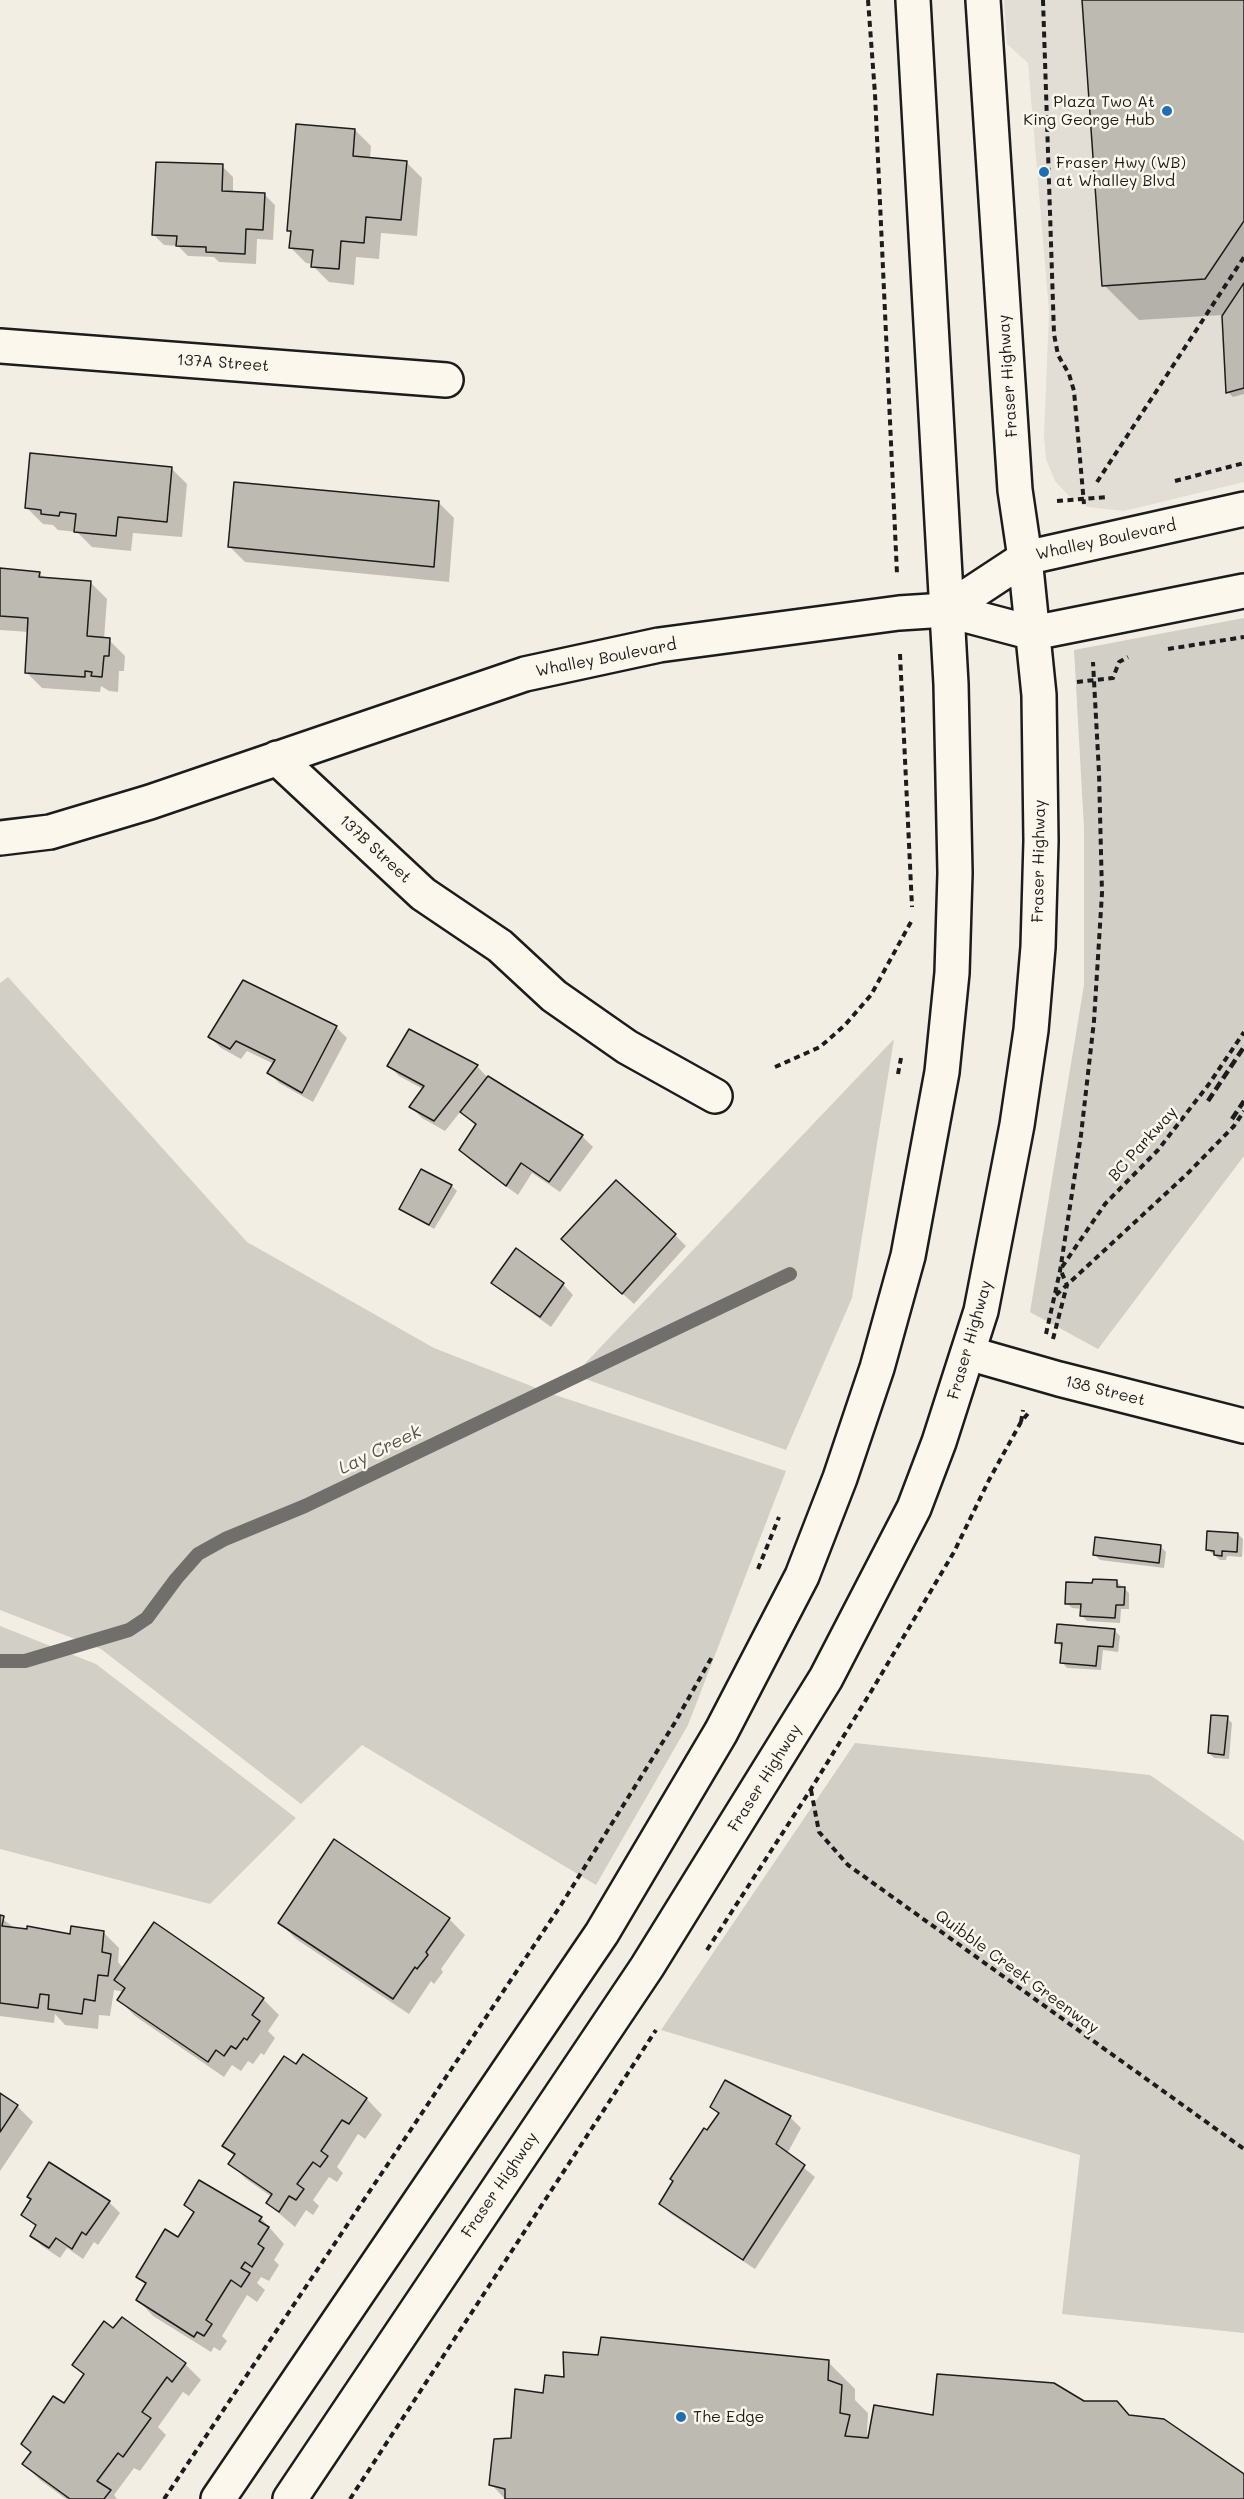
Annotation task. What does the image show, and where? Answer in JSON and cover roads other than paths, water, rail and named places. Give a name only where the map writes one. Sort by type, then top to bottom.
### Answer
[{"type":"main road","points":[[218,2499],[288,2399],[620,1906],[721,1732],[802,1576],[843,1467],[876,1368],[908,1256],[942,1072],[952,973],[955,873],[951,684],[913,0]]},
{"type":"main road","name":"Fraser Highway","points":[[290,2499],[647,1967],[826,1678],[914,1508],[939,1442],[981,1311],[1017,1125],[1031,1030],[1038,947],[1041,841],[1039,695],[1025,558],[1015,490],[983,0]]},
{"type":"main road","name":"137A Street","points":[[0,346],[446,380]]},
{"type":"main road","name":"Whalley Boulevard","points":[[946,610],[1025,558],[1244,509]]},
{"type":"main road","name":"Whalley Boulevard","points":[[277,758],[525,674],[659,645],[899,613],[946,610],[1033,633],[1244,591]]},
{"type":"main road","points":[[0,838],[51,832],[150,802],[277,758]]},
{"type":"main road","name":"137B Street","points":[[277,758],[423,894],[500,945],[555,996],[627,1047],[715,1096]]},
{"type":"main road","name":"138 Street","points":[[968,1353],[1059,1379],[1244,1426]]},
{"type":"waterway","name":"Lay Creek","points":[[0,1661],[25,1661],[129,1630],[147,1618],[198,1554],[225,1539],[305,1506],[790,1274]]},
{"type":"railway","points":[[1208,1101],[1244,1047]]},
{"type":"railway","points":[[1232,1119],[1244,1101]]},
{"type":"place","name":"Plaza Two At King George Hub","points":[[1167,111]]},
{"type":"place","name":"Fraser Hwy (WB) at Whalley Blvd","points":[[1044,172]]},
{"type":"place","name":"The Edge","points":[[681,2417]]}]
